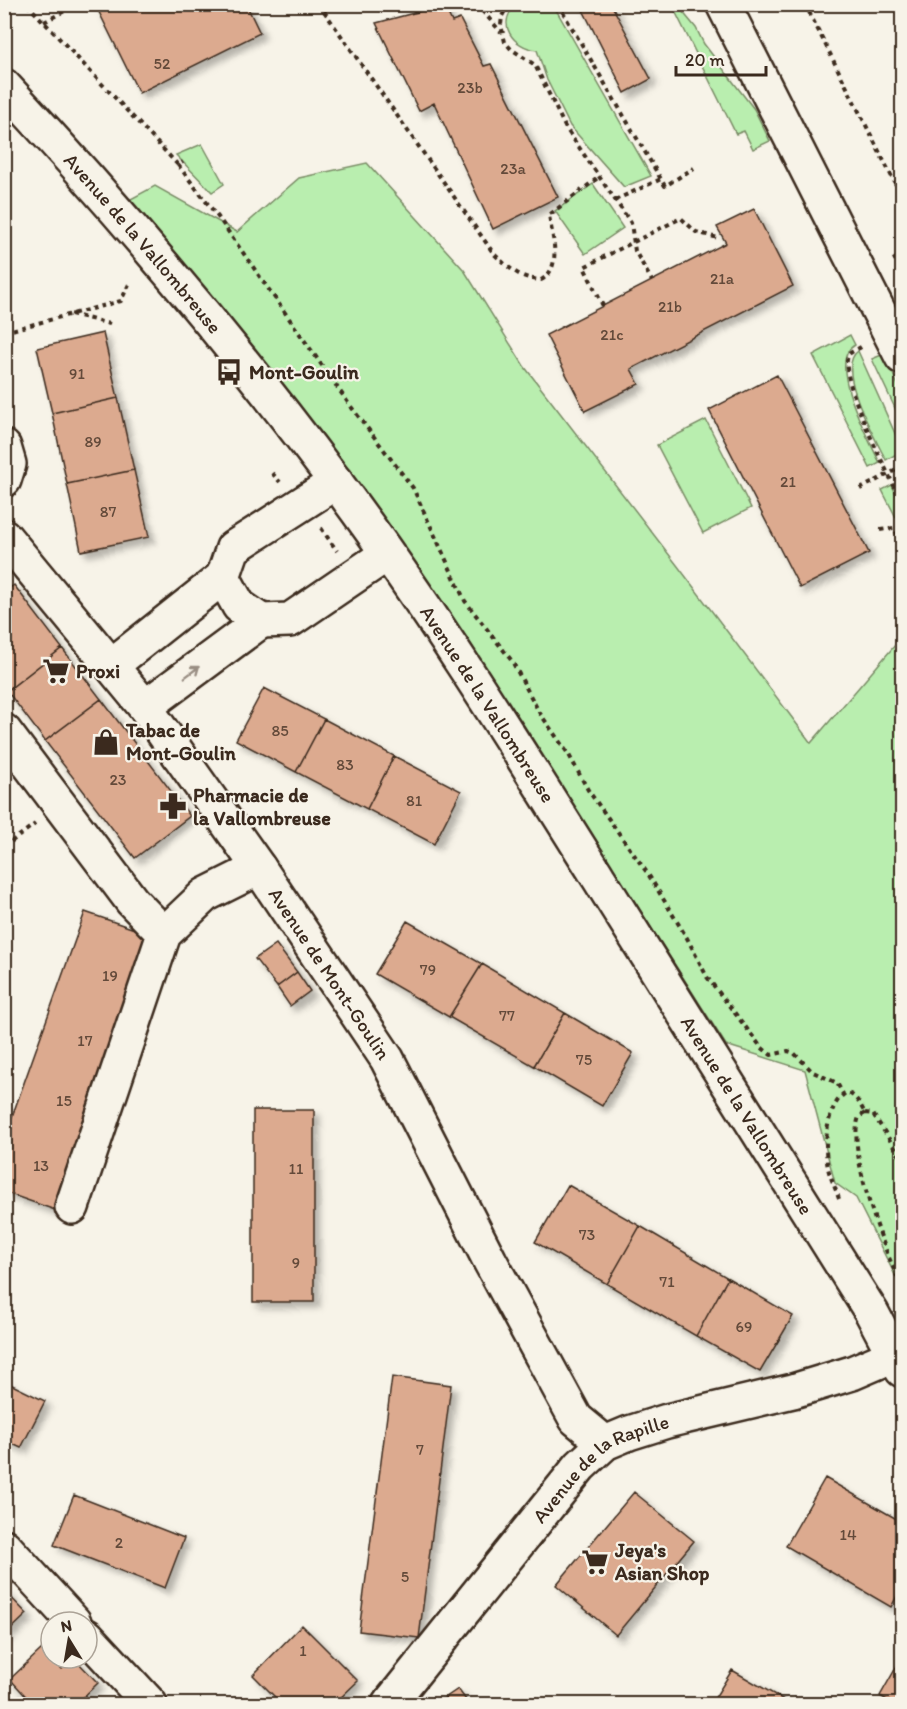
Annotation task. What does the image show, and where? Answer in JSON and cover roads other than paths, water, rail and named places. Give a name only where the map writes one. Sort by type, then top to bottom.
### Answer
[{"type":"street","points":[[723,4],[903,357]]},
{"type":"street","name":"Avenue de la Vallombreuse","points":[[4,87],[84,172],[208,318],[336,482],[387,554],[484,696],[872,1313],[898,1362]]},
{"type":"street","points":[[4,447],[9,464],[4,480]]},
{"type":"street","points":[[112,665],[223,577],[233,548],[336,482]]},
{"type":"street","name":"Avenue de Mont-Goulin","points":[[4,536],[145,707],[259,868],[387,1059],[490,1261],[576,1419],[605,1443]]},
{"type":"street","points":[[145,707],[261,621],[290,620],[387,554]]},
{"type":"street","points":[[223,577],[238,606],[261,621]]},
{"type":"street","points":[[4,731],[132,901],[164,933]]},
{"type":"street","points":[[72,1207],[164,933],[205,895],[259,868]]},
{"type":"street","name":"Avenue de la Rapille","points":[[389,1704],[580,1466],[605,1443],[667,1421],[898,1362]]},
{"type":"street","points":[[4,1546],[63,1610]]},
{"type":"street","points":[[99,1649],[150,1704]]},
{"type":"place","name":"Mont-Goulin","points":[[229,372]]},
{"type":"place","name":"Proxi","points":[[56,671]]},
{"type":"place","name":"Tabac de Mont-Goulin","points":[[106,742]]},
{"type":"place","name":"Pharmacie de la Vallombreuse","points":[[173,806]]},
{"type":"place","name":"Jeya's Asian Shop","points":[[595,1562]]}]
